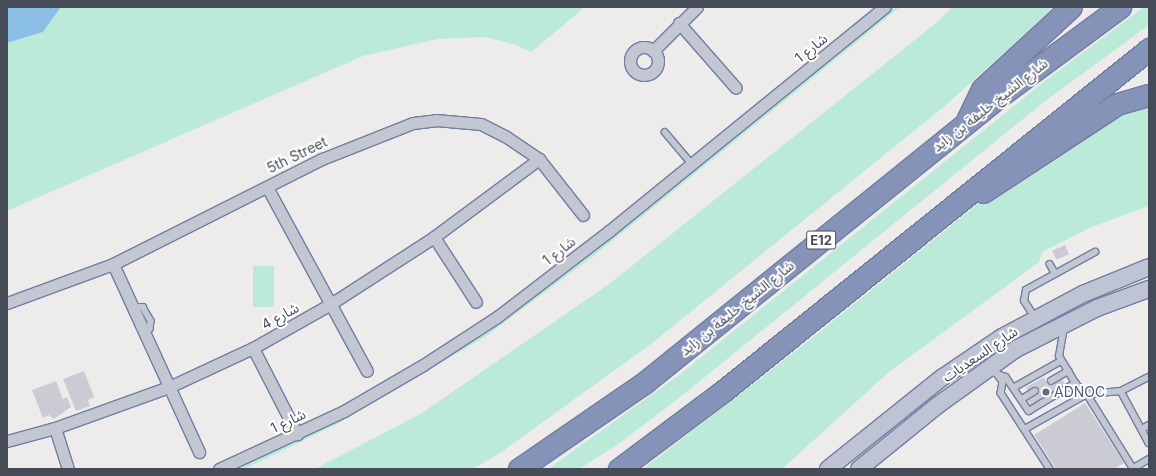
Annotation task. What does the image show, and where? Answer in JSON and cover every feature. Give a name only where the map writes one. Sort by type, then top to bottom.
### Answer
[{"type":"highway","points":[[967,121],[973,103],[982,89],[1071,7]]},
{"type":"highway","name":"شارع الشيخ خليفة بن زايد","points":[[519,469],[650,378],[967,121],[1120,7]]},
{"type":"highway","points":[[619,469],[722,392],[954,203],[1149,49]]},
{"type":"highway","points":[[954,203],[999,184],[1117,104],[1149,95]]},
{"type":"street","points":[[654,51],[679,23],[697,7]]},
{"type":"street","name":"شارع 1","points":[[219,469],[297,434],[416,369],[497,317],[692,164],[885,7]]},
{"type":"street","points":[[679,23],[736,88]]},
{"type":"street","name":"5th Street","points":[[7,303],[113,264],[369,138],[414,122],[436,120],[481,124],[505,136],[539,159],[583,215]]},
{"type":"street","name":"شارع 4","points":[[7,441],[55,428],[169,387],[253,348],[329,305],[434,237],[539,159]]},
{"type":"street","points":[[267,187],[329,305],[368,371]]},
{"type":"street","points":[[434,237],[476,302]]},
{"type":"street","points":[[113,264],[199,452]]},
{"type":"street","name":"شارع السعديات","points":[[828,469],[963,362],[1035,319],[1149,267]]},
{"type":"street","points":[[1132,295],[1149,281]]},
{"type":"street","name":"شارع السعديات","points":[[859,469],[1034,339],[1069,321],[1132,295],[1149,290]]},
{"type":"street","points":[[253,348],[297,434]]},
{"type":"street","points":[[55,428],[68,469]]},
{"type":"lane","points":[[665,132],[692,164]]},
{"type":"lane","points":[[1035,319],[1024,301],[1024,292],[1055,273],[1095,252]]},
{"type":"lane","points":[[1050,264],[1055,273]]},
{"type":"lane","points":[[1069,321],[1063,329],[1061,361],[1075,384],[1087,394],[1132,468],[1149,459]]},
{"type":"lane","points":[[1015,387],[1061,361]]},
{"type":"lane","points":[[1051,381],[1068,371]]},
{"type":"lane","points":[[990,372],[1006,377],[1015,387],[1029,411],[1075,384]]},
{"type":"lane","points":[[990,372],[1003,382],[1001,393],[1050,469]]},
{"type":"lane","points":[[1024,429],[1087,394],[1121,391],[1149,377]]},
{"type":"lane","points":[[1022,399],[1035,391]]},
{"type":"lane","points":[[1121,391],[1149,443]]},
{"type":"lane","points":[[1142,429],[1149,425]]},
{"type":"green space","points":[[61,7],[585,7],[531,52],[513,44],[485,37],[438,39],[363,56],[7,211],[7,43],[43,32]]},
{"type":"green space","points":[[892,7],[900,7],[595,255],[485,337],[337,424],[245,469],[231,469],[296,440],[419,372],[804,79]]},
{"type":"green space","points":[[952,7],[1054,7],[946,105],[651,344],[500,453],[473,469],[315,469],[422,413],[609,284],[941,19]]},
{"type":"green space","points":[[1144,7],[1149,7],[1149,25],[1044,102],[679,398],[617,445],[579,469],[548,469],[679,375],[1045,81]]},
{"type":"green space","points":[[1149,98],[1149,206],[1089,228],[1042,252],[1039,262],[889,372],[782,469],[643,469],[802,346],[1005,182],[1064,140]]},
{"type":"green space","points":[[253,266],[274,266],[274,307],[253,307]]},
{"type":"water","points":[[7,7],[61,7],[43,32],[7,43]]},
{"type":"building","points":[[1065,245],[1069,254],[1056,260],[1052,251]]},
{"type":"building","points":[[84,371],[94,397],[88,400],[90,406],[76,411],[63,379]]},
{"type":"building","points":[[1044,377],[1048,384],[1030,394],[1026,388]]},
{"type":"building","name":"ADNOC","points":[[1061,377],[1066,386],[1031,405],[1026,396]]},
{"type":"building","points":[[56,381],[63,399],[67,397],[71,407],[54,419],[49,415],[43,418],[32,390]]},
{"type":"building","points":[[1085,403],[1124,463],[1114,469],[1056,469],[1034,435]]},
{"type":"place","name":"ADNOC","points":[[1046,392]]}]
